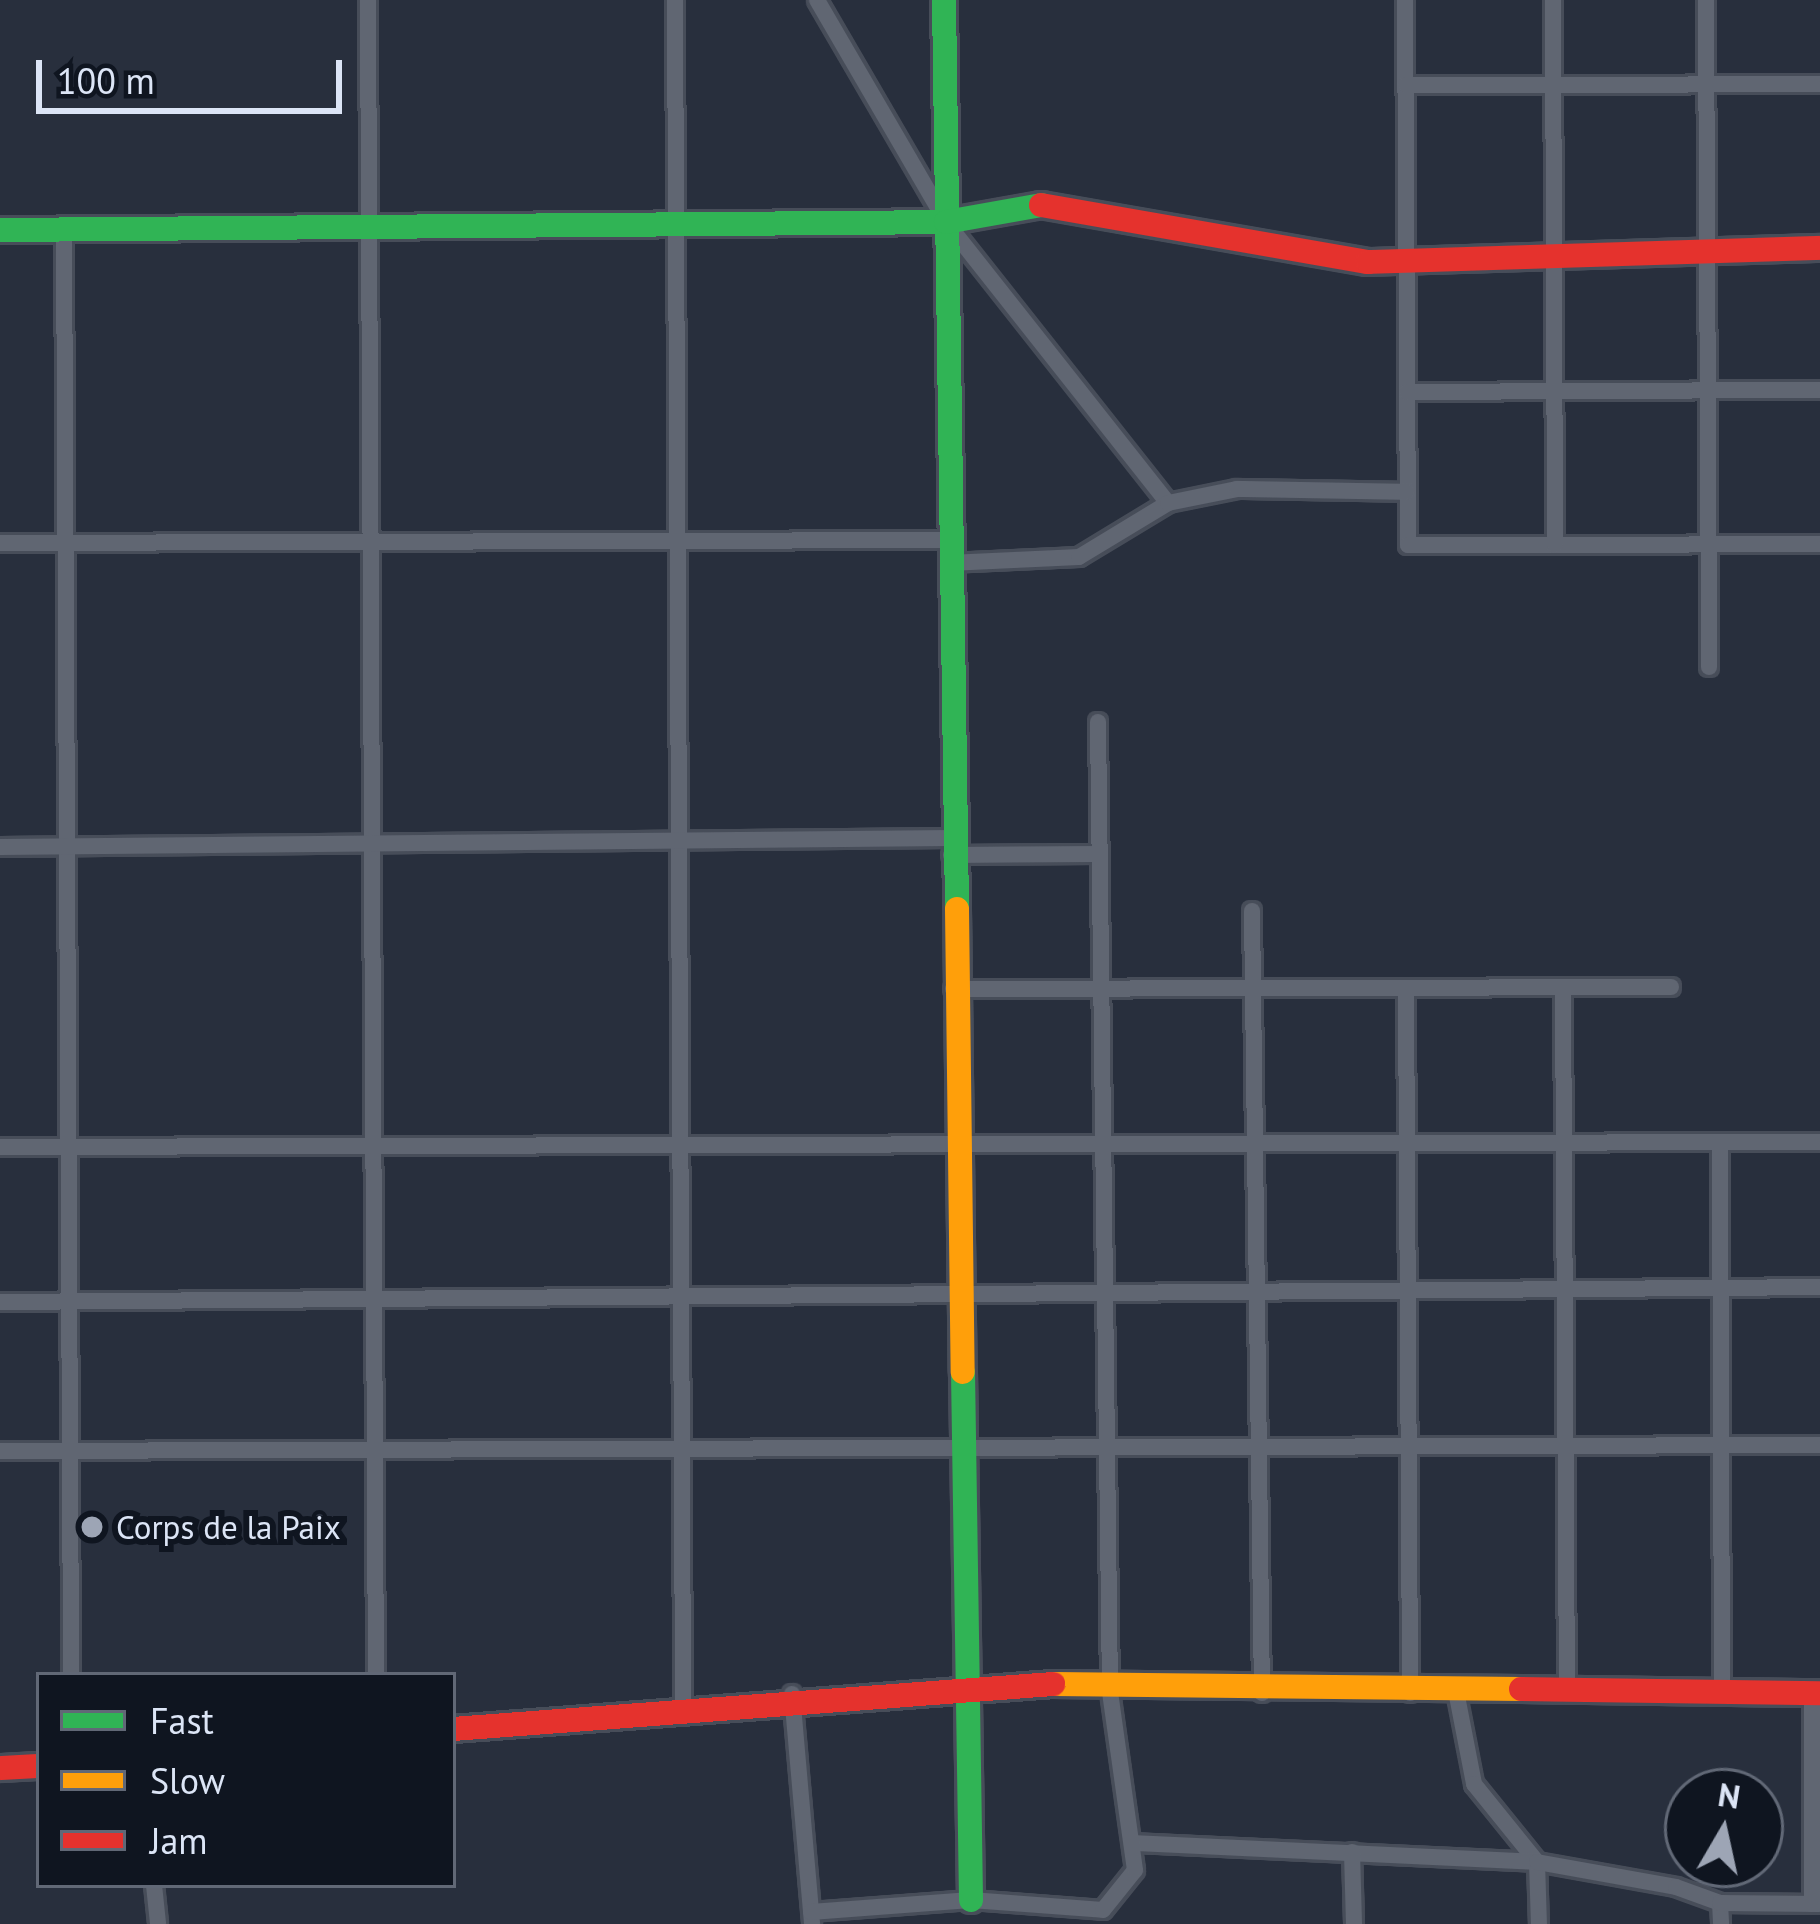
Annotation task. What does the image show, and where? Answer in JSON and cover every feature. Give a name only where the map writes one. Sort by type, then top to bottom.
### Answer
[{"type":"street","points":[[368,0],[376,1672]]},
{"type":"street","points":[[675,0],[683,1708]]},
{"type":"street","points":[[817,0],[946,222],[1168,502]]},
{"type":"street","points":[[944,0],[956,1448],[974,1683],[971,1900]]},
{"type":"street","points":[[1405,0],[1408,545],[1820,544]]},
{"type":"street","points":[[1553,0],[1555,545]]},
{"type":"street","points":[[1706,0],[1709,668]]},
{"type":"street","points":[[1406,85],[1820,84]]},
{"type":"street","points":[[0,230],[946,222],[1044,205],[1406,260],[1554,250],[1820,248]]},
{"type":"street","points":[[64,230],[70,1672]]},
{"type":"street","points":[[1407,392],[1820,390]]},
{"type":"street","points":[[0,543],[677,541],[1079,557],[1168,502],[1237,489],[1407,492]]},
{"type":"street","points":[[792,1694],[812,1918],[971,1900],[1103,1910],[1135,1870],[1110,1691],[1097,722]]},
{"type":"street","points":[[0,847],[679,841],[1099,854]]},
{"type":"street","points":[[1252,910],[1262,1694]]},
{"type":"street","points":[[1563,987],[1567,1693]]},
{"type":"street","points":[[952,989],[1671,987]]},
{"type":"street","points":[[1406,988],[1410,1694]]},
{"type":"street","points":[[1720,1142],[1722,1693]]},
{"type":"street","points":[[0,1147],[1820,1142]]},
{"type":"street","points":[[0,1302],[1820,1287]]},
{"type":"street","points":[[0,1451],[1105,1448],[1408,1440],[1820,1444]]},
{"type":"street","points":[[456,1730],[792,1694],[974,1683],[1262,1694],[1816,1693],[1816,1904],[1720,1903],[1537,1862],[1134,1843]]},
{"type":"street","points":[[1456,1691],[1474,1784],[1537,1862],[1539,1924]]},
{"type":"street","points":[[0,1768],[36,1766]]},
{"type":"street","points":[[1352,1852],[1354,1924]]},
{"type":"street","points":[[154,1888],[158,1924]]},
{"type":"street","points":[[1720,1903],[1721,1924]]},
{"type":"traffic: fast","points":[[944,0],[957,909]]},
{"type":"traffic: fast","points":[[0,230],[946,222],[1041,205]]},
{"type":"traffic: fast","points":[[963,1372],[971,1900]]},
{"type":"traffic: slow","points":[[957,909],[963,1372]]},
{"type":"traffic: slow","points":[[1053,1684],[1521,1689]]},
{"type":"traffic: jam","points":[[1041,205],[1368,262],[1820,248]]},
{"type":"traffic: jam","points":[[456,1729],[1053,1684]]},
{"type":"traffic: jam","points":[[1521,1689],[1820,1693]]},
{"type":"traffic: jam","points":[[0,1768],[36,1766]]},
{"type":"place","name":"Corps de la Paix","points":[[92,1527]]}]
